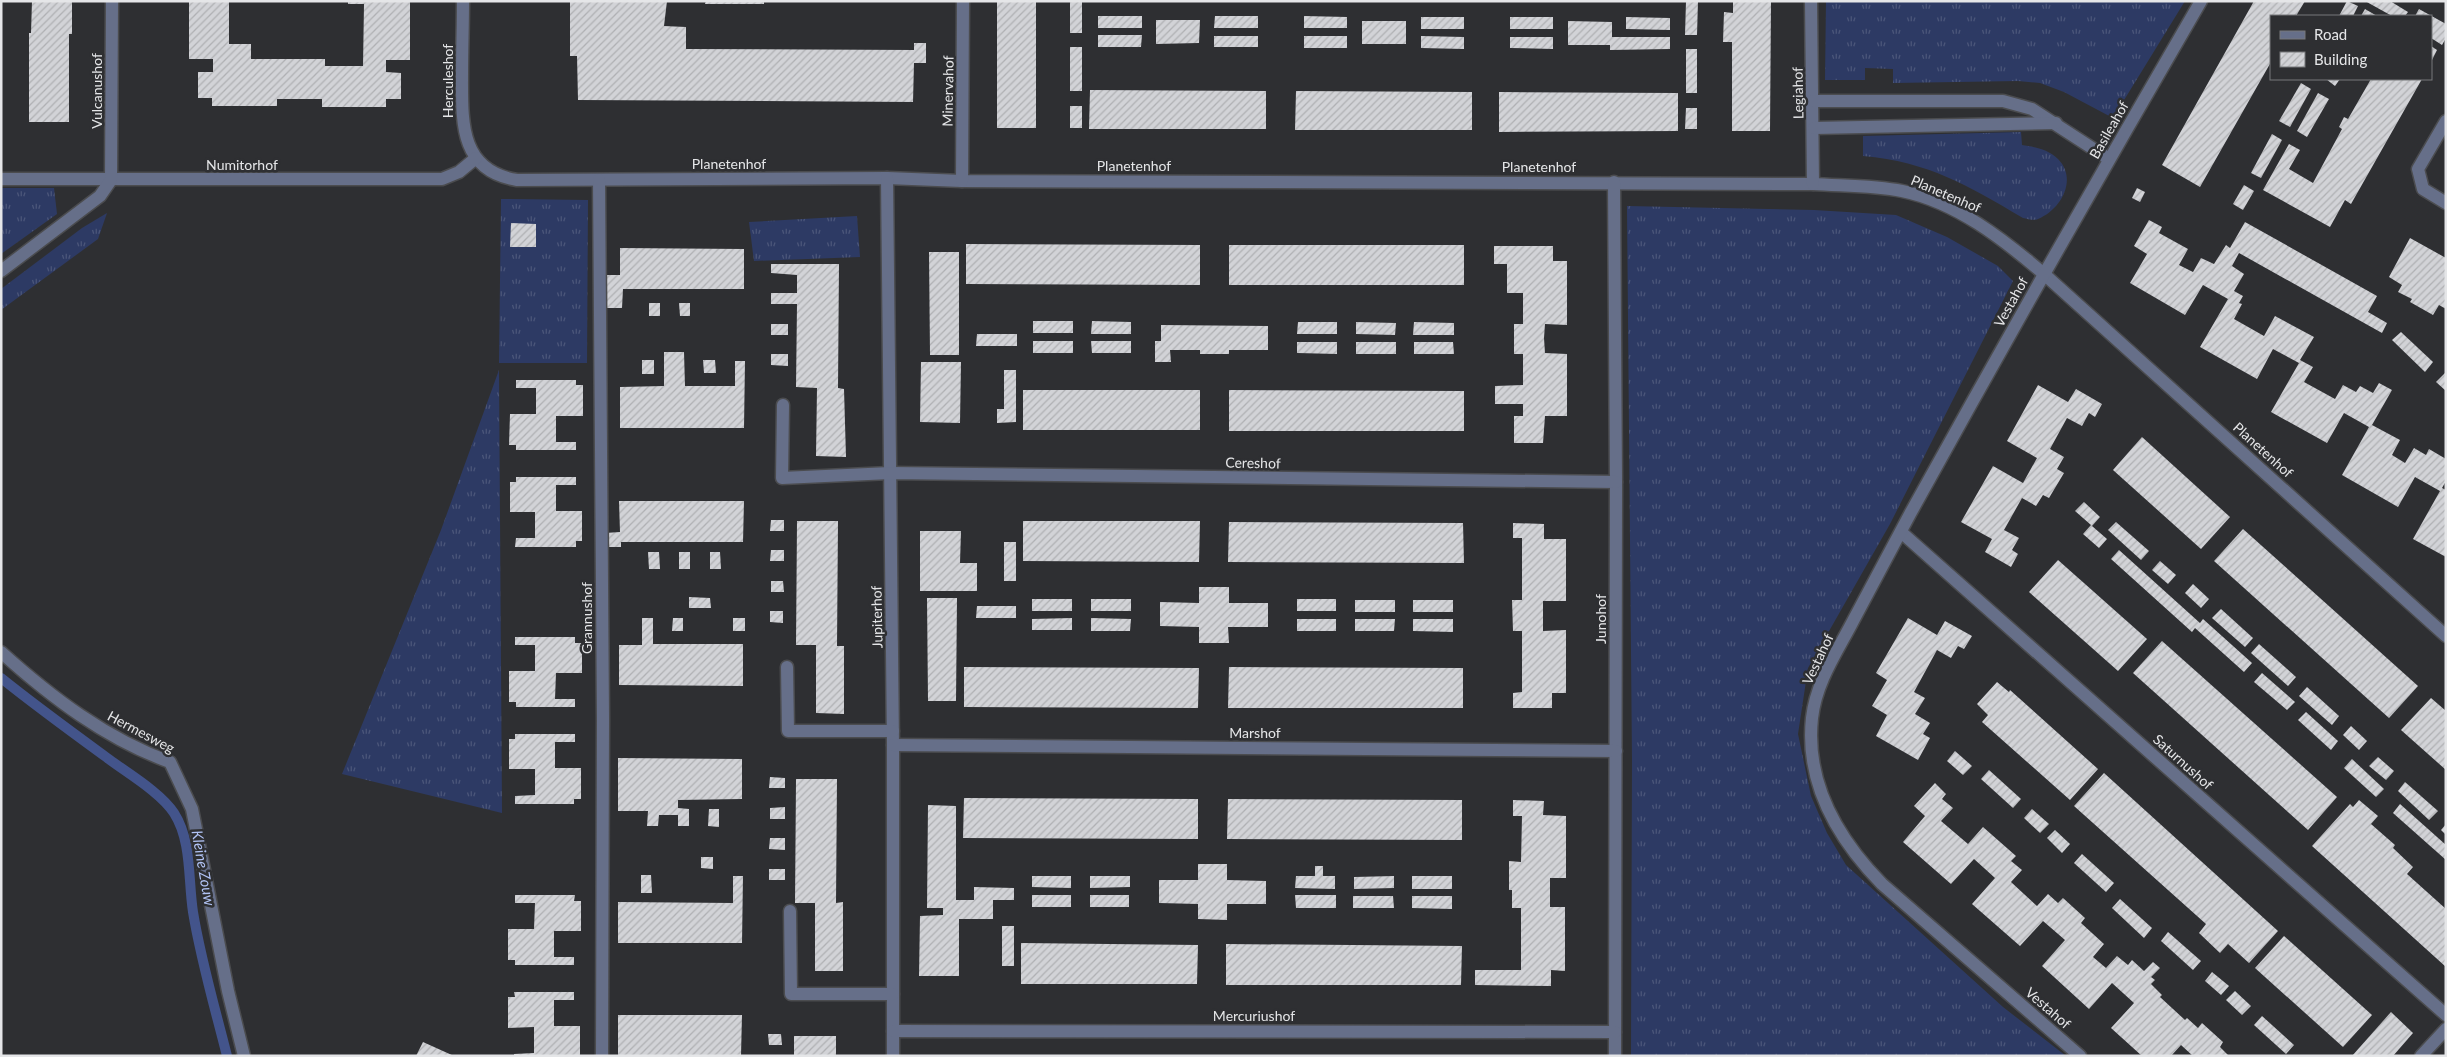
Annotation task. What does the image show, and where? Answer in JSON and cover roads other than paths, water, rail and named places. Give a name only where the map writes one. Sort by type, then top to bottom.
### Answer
[{"type":"street","name":"Vulcanushof","points":[[111,180],[112,1]]},
{"type":"street","name":"Herculeshof","points":[[463,1],[462,116],[466,139],[476,158]]},
{"type":"street","name":"Minervahof","points":[[962,181],[963,1]]},
{"type":"street","name":"Legiahof","points":[[1811,1],[1814,184]]},
{"type":"street","name":"Basileahof","points":[[2044,274],[2201,1]]},
{"type":"street","points":[[1813,101],[2003,101],[2032,109],[2109,159]]},
{"type":"street","points":[[2446,122],[2418,170],[2423,189],[2446,203]]},
{"type":"street","points":[[1814,128],[2056,123]]},
{"type":"street","name":"Numitorhof","points":[[1,179],[442,179],[459,172],[476,158]]},
{"type":"street","name":"Planetenhof","points":[[476,158],[495,174],[506,178],[599,180],[886,178],[962,181],[1614,182],[1814,184],[1886,188],[1923,198],[1980,225],[2044,274],[2446,636]]},
{"type":"street","name":"Jupiterhof","points":[[886,178],[894,745],[893,1056]]},
{"type":"street","points":[[1,271],[100,196],[111,180]]},
{"type":"street","name":"Grannushof","points":[[599,180],[603,719],[602,1056]]},
{"type":"street","name":"Junohof","points":[[1614,182],[1616,482],[1615,1056]]},
{"type":"street","name":"Vestahof","points":[[2044,274],[1821,681],[1812,721],[1812,754],[1823,797],[1848,845],[1882,884],[2080,1056]]},
{"type":"street","name":"Cereshof","points":[[783,405],[782,478],[890,474],[1616,482]]},
{"type":"street","name":"Saturnushof","points":[[1901,532],[2446,1015]]},
{"type":"street","name":"Hermesweg","points":[[1,652],[52,695],[93,724],[146,752],[170,762],[194,814],[228,991],[244,1056]]},
{"type":"street","points":[[786,667],[788,731],[893,731]]},
{"type":"street","name":"Marshof","points":[[894,745],[1616,751]]},
{"type":"street","points":[[790,911],[791,994],[893,994]]},
{"type":"street","points":[[2422,1056],[2446,1029]]},
{"type":"street","name":"Mercuriushof","points":[[893,1031],[1615,1032]]},
{"type":"waterway","name":"Kleine Zouw","points":[[1,678],[55,720],[144,784],[161,798],[174,813],[180,824],[187,848],[191,900],[196,930],[227,1056]]}]
